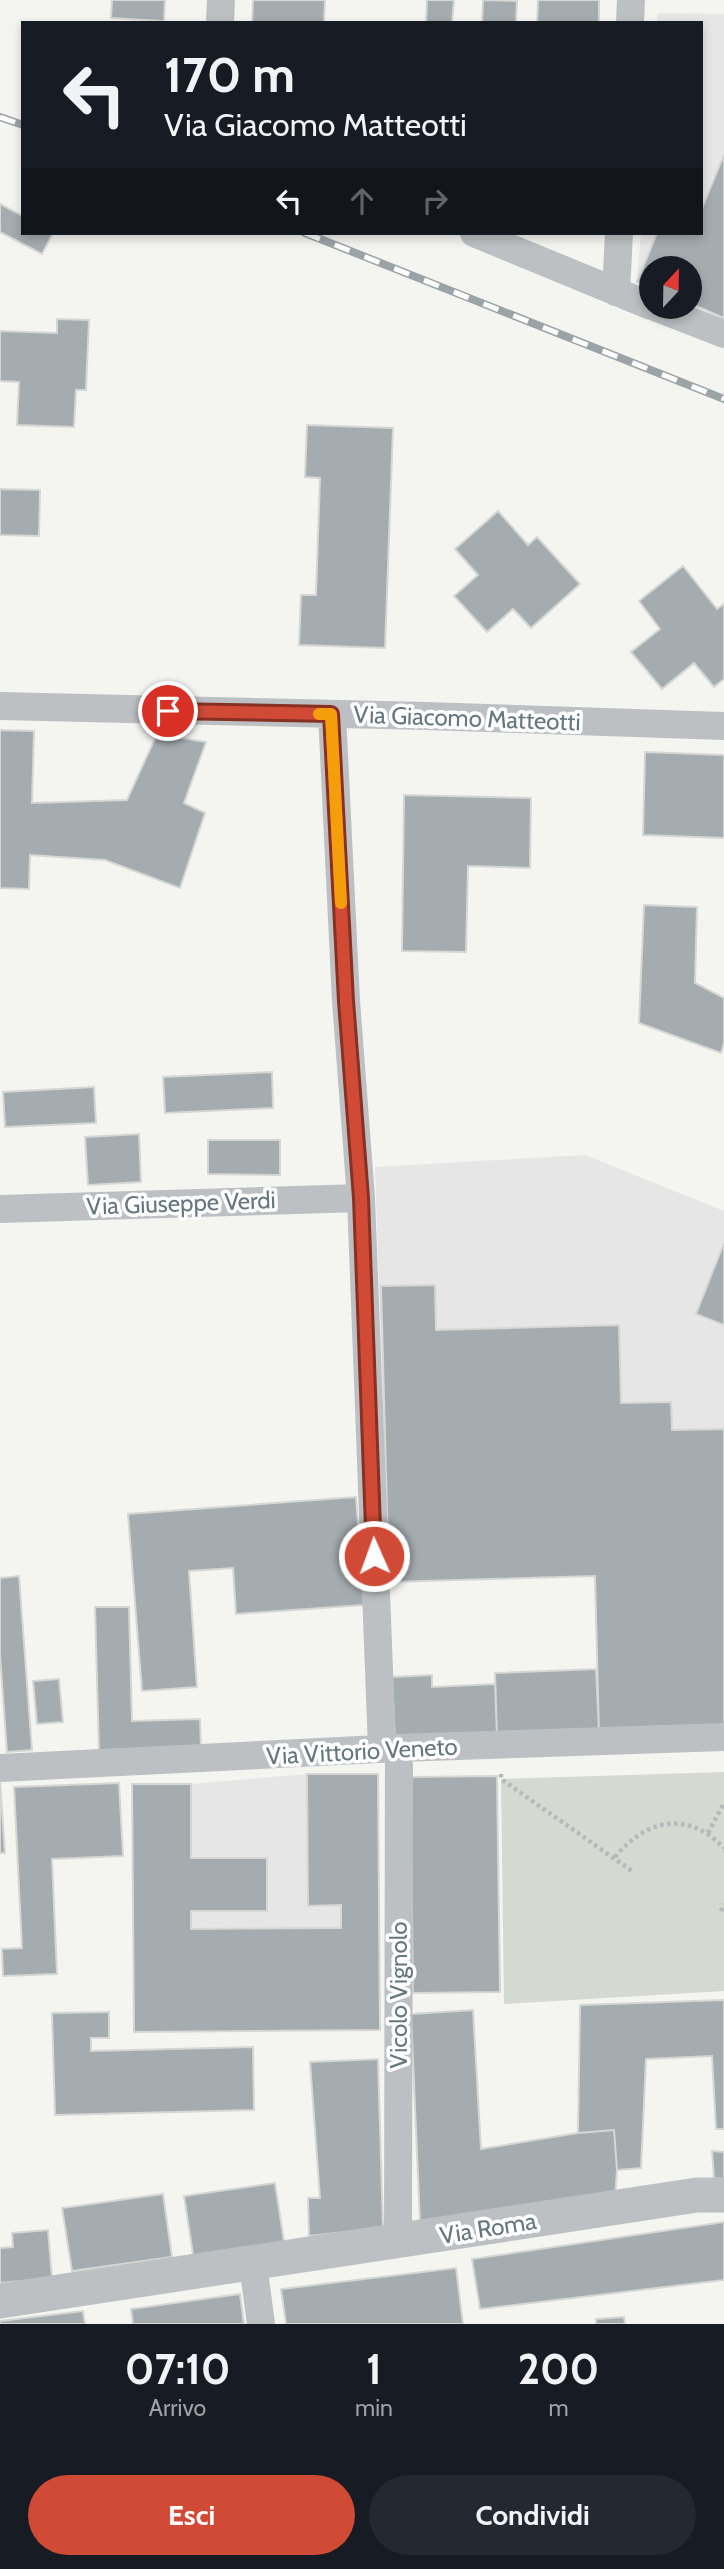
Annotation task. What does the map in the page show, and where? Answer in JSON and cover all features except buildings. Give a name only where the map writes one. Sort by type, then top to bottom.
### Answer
[{"type":"street","points":[[220,21],[221,0]]},
{"type":"street","points":[[630,21],[631,0]]},
{"type":"street","points":[[479,235],[639,301]]},
{"type":"street","points":[[616,292],[619,235]]},
{"type":"street","points":[[685,319],[724,334]]},
{"type":"street","name":"Via Giacomo Matteotti","points":[[0,706],[724,726]]},
{"type":"street","name":"Vicolo Vignolo","points":[[331,714],[346,1001],[361,1198],[390,1749],[398,2242]]},
{"type":"street","name":"Via Giuseppe Verdi","points":[[0,1209],[361,1198]]},
{"type":"street","name":"Via Vittorio Veneto","points":[[0,1768],[390,1749],[724,1737]]},
{"type":"street","name":"Via Roma","points":[[0,2301],[697,2195],[724,2195]]},
{"type":"street","points":[[253,2264],[261,2324]]},
{"type":"path","points":[[500,1745],[501,1779],[632,1871]]},
{"type":"path","points":[[708,1833],[724,1803]]},
{"type":"path","points":[[615,1857],[640,1832],[660,1825],[685,1824],[708,1833],[724,1848]]},
{"type":"path","points":[[721,1911],[724,1904]]},
{"type":"shaded area","points":[[658,13],[724,14],[724,318],[702,308],[702,256],[639,256],[641,235],[703,235],[703,21],[657,21]]},
{"type":"shaded area","points":[[585,1155],[724,1211],[724,1726],[599,1732],[594,1576],[389,1582],[375,1167]]},
{"type":"shaded area","points":[[724,1772],[724,1991],[504,2004],[501,1779]]},
{"type":"shaded area","points":[[307,1774],[378,1774],[380,2030],[134,2032],[132,1784],[191,1784]]},
{"type":"railway","points":[[0,117],[21,124]]},
{"type":"railway","points":[[310,235],[724,399]]},
{"type":"slow traffic","points":[[319,714],[331,714],[341,903]]},
{"type":"route","points":[[168,711],[331,714],[346,1001],[361,1198],[374,1556]]}]
